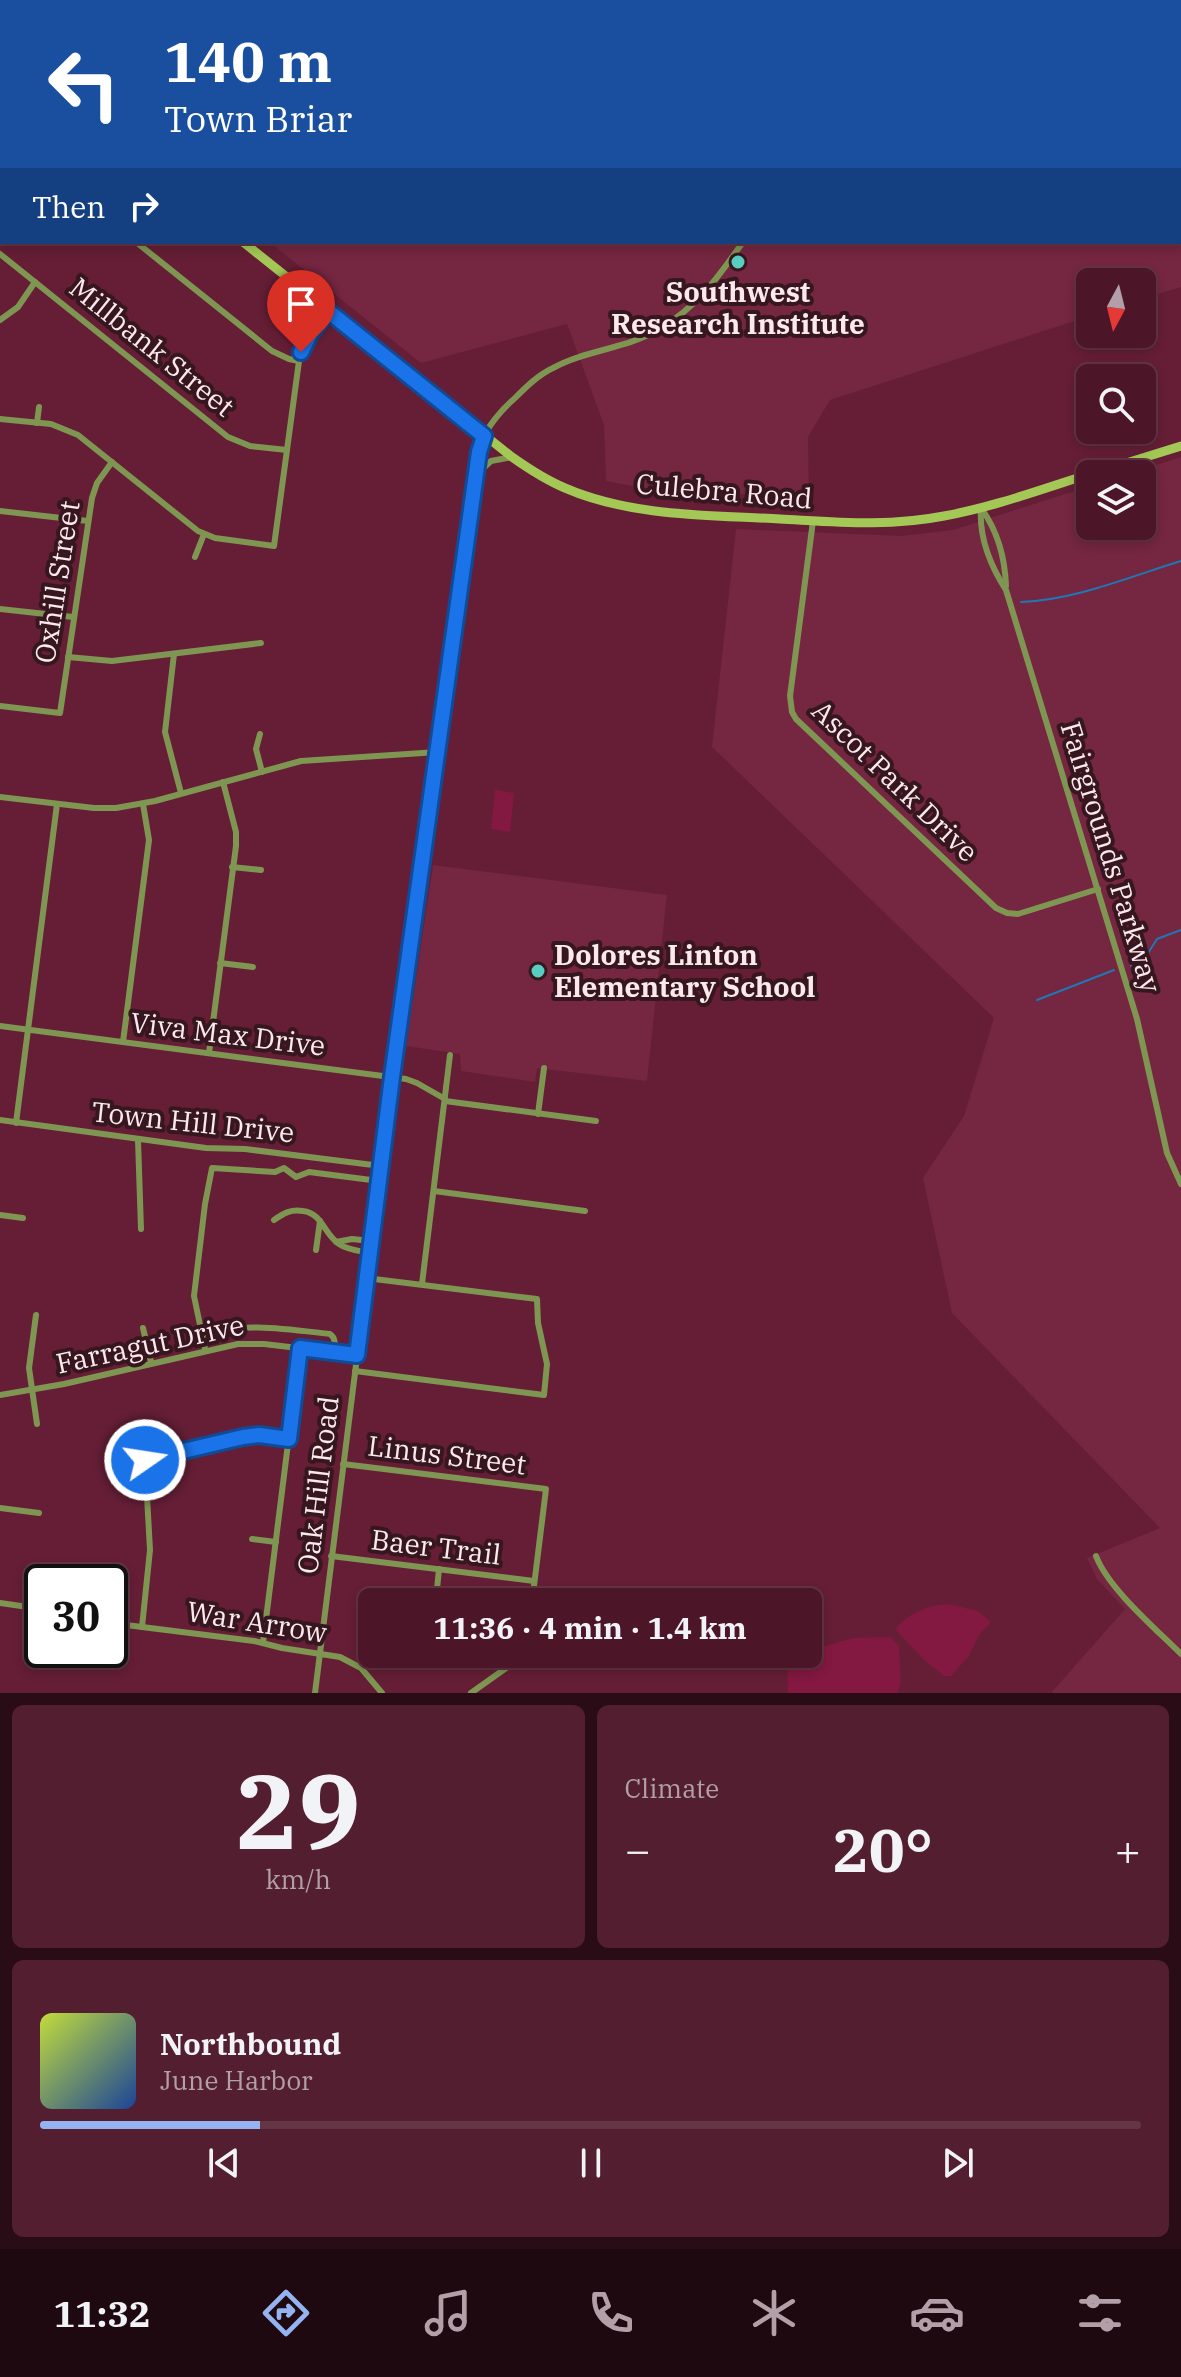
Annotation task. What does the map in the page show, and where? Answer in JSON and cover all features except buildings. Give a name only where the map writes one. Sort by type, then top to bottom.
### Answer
[{"type":"main road","name":"Culebra Road","points":[[245,244],[484,436],[536,473],[573,492],[632,507],[672,513],[874,525],[934,518],[981,508],[1076,478]]},
{"type":"main road","name":"Culebra Road","points":[[1136,460],[1181,446]]},
{"type":"street","points":[[138,244],[272,351],[299,361]]},
{"type":"street","points":[[484,436],[507,405],[538,376],[579,356],[640,339],[676,319],[698,302],[742,244]]},
{"type":"street","name":"Millbank Street","points":[[0,254],[228,437],[250,446],[287,450]]},
{"type":"street","points":[[0,320],[18,307],[35,282]]},
{"type":"street","points":[[0,419],[51,424],[78,435],[204,534],[274,546],[299,361],[310,334],[328,311]]},
{"type":"street","points":[[37,423],[39,407]]},
{"type":"street","name":"Oak Hill Road","points":[[315,1693],[392,1077],[484,436]]},
{"type":"street","points":[[477,474],[491,461],[512,457]]},
{"type":"street","name":"Oxhill Street","points":[[0,706],[60,713],[88,521],[97,483],[112,462]]},
{"type":"street","name":"Fairgrounds Parkway","points":[[981,508],[992,522],[997,538],[1005,568],[1006,590]]},
{"type":"street","name":"Fairgrounds Parkway","points":[[981,508],[980,526],[995,572],[1006,590],[1098,889],[1137,1019],[1167,1153],[1181,1184]]},
{"type":"street","points":[[0,511],[88,521]]},
{"type":"street","name":"Ascot Park Drive","points":[[813,521],[790,696],[790,706],[796,719],[996,908],[1018,914],[1098,889]]},
{"type":"street","points":[[195,557],[204,534]]},
{"type":"street","points":[[0,609],[73,617]]},
{"type":"street","points":[[68,657],[101,661],[261,643]]},
{"type":"street","points":[[174,654],[165,732],[181,793]]},
{"type":"street","points":[[260,734],[256,749],[262,772]]},
{"type":"street","points":[[0,797],[94,808],[143,804],[308,760],[438,752]]},
{"type":"street","points":[[209,1053],[236,832],[223,782]]},
{"type":"street","points":[[16,1123],[57,804]]},
{"type":"street","points":[[123,1042],[149,840],[143,804]]},
{"type":"street","points":[[232,867],[261,870]]},
{"type":"street","points":[[220,963],[253,967]]},
{"type":"street","name":"Viva Max Drive","points":[[0,1026],[392,1077],[417,1083],[445,1100],[596,1121]]},
{"type":"street","points":[[422,1284],[450,1055]]},
{"type":"street","points":[[538,1114],[544,1068]]},
{"type":"street","name":"Town Hill Drive","points":[[0,1120],[138,1140],[245,1149],[381,1166]]},
{"type":"street","points":[[138,1140],[141,1229]]},
{"type":"street","points":[[205,1349],[194,1296],[212,1168],[275,1172],[284,1168],[296,1177],[309,1172],[379,1181]]},
{"type":"street","points":[[434,1191],[585,1211]]},
{"type":"street","points":[[274,1220],[286,1212],[310,1211],[336,1242],[370,1253]]},
{"type":"street","points":[[0,1215],[23,1218]]},
{"type":"street","points":[[316,1250],[320,1221]]},
{"type":"street","points":[[336,1242],[352,1239],[371,1241]]},
{"type":"street","points":[[355,1371],[544,1395],[547,1364],[538,1323],[537,1299],[366,1278]]},
{"type":"street","points":[[36,1315],[29,1368],[37,1424]]},
{"type":"street","points":[[201,1334],[262,1327],[330,1334],[335,1342],[334,1352]]},
{"type":"street","points":[[143,1328],[151,1362]]},
{"type":"street","name":"Farragut Drive","points":[[0,1395],[64,1384],[205,1349],[238,1344],[357,1355]]},
{"type":"street","points":[[263,1643],[300,1348]]},
{"type":"street","points":[[142,1627],[150,1550],[145,1460],[243,1437],[259,1435],[289,1439]]},
{"type":"street","name":"Linus Street","points":[[343,1464],[546,1489],[534,1581]]},
{"type":"street","points":[[0,1508],[39,1513]]},
{"type":"street","points":[[252,1539],[276,1542]]},
{"type":"street","name":"Baer Trail","points":[[331,1556],[534,1581]]},
{"type":"street","points":[[1096,1556],[1111,1581],[1181,1654]]},
{"type":"street","points":[[437,1588],[439,1569]]},
{"type":"street","points":[[533,1588],[534,1581]]},
{"type":"street","points":[[0,1603],[24,1606]]},
{"type":"street","name":"War Arrow","points":[[128,1625],[320,1653],[361,1668],[382,1693]]},
{"type":"street","points":[[471,1693],[506,1668]]},
{"type":"shaded area","name":"Southwest Research Institute","points":[[272,244],[1181,244],[1181,287],[1156,295],[1156,268],[1076,268],[1076,321],[830,400],[808,437],[809,499],[638,487],[606,481],[604,425],[567,324],[421,363]]},
{"type":"shaded area","points":[[1181,457],[1181,1693],[1051,1693],[1125,1609],[1097,1579],[1087,1558],[1160,1528],[952,1313],[923,1178],[964,1116],[994,1018],[712,747],[736,529],[901,536],[953,530],[1076,490],[1076,540],[1156,540],[1156,465]]},
{"type":"shaded area","points":[[495,790],[514,793],[510,832],[491,829]]},
{"type":"shaded area","name":"Dolores Linton Elementary School","points":[[433,865],[667,895],[647,1081],[537,1068],[535,1082],[461,1071],[460,1054],[406,1046]]},
{"type":"shaded area","points":[[948,1604],[978,1611],[991,1622],[979,1635],[969,1656],[951,1676],[944,1676],[895,1629],[919,1611]]},
{"type":"shaded area","points":[[890,1637],[899,1646],[901,1682],[898,1693],[788,1693],[787,1668],[822,1668],[822,1647],[853,1638]]},
{"type":"waterway","points":[[1021,602],[1082,592],[1181,561]]},
{"type":"waterway","points":[[1131,966],[1145,958],[1157,939],[1181,930]]},
{"type":"waterway","points":[[1037,1000],[1114,970]]},
{"type":"place","name":"Southwest Research Institute","points":[[738,262]]},
{"type":"place","name":"Dolores Linton Elementary School","points":[[538,971]]},
{"type":"route","points":[[145,1460],[243,1437],[259,1435],[289,1439],[300,1348],[357,1355],[441,722],[479,452],[484,436],[328,311],[301,352]]}]
